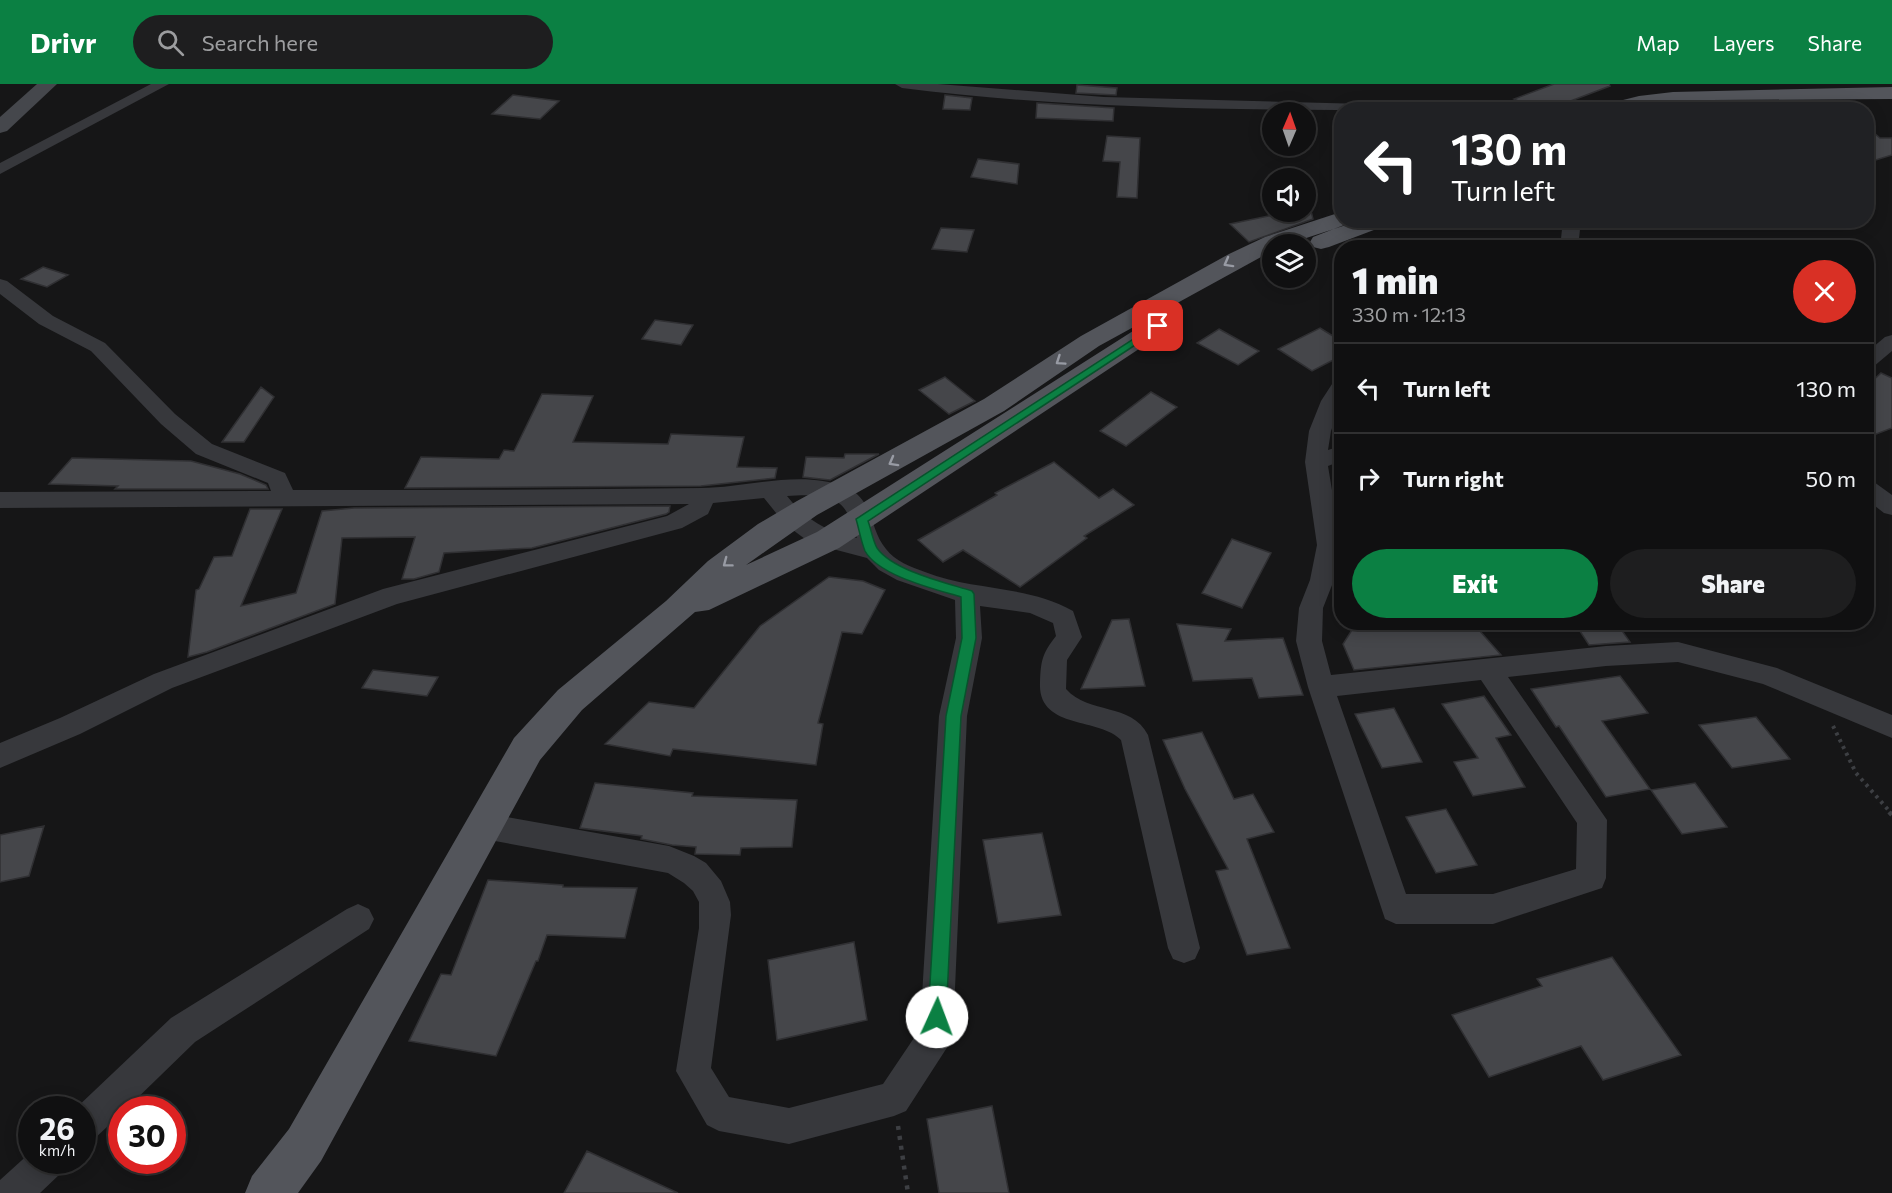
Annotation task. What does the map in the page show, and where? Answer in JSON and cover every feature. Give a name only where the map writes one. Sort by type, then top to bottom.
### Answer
[{"type":"main road","points":[[0,128],[48,84]]},
{"type":"main road","points":[[1625,102],[1652,96],[1694,94],[1892,93]]},
{"type":"main road","points":[[1874,110],[1892,110]]},
{"type":"main road","points":[[268,1193],[305,1145],[527,749],[570,700],[677,610],[719,569],[791,518],[994,405],[1090,341],[1218,268],[1273,242],[1334,221]]},
{"type":"main road","points":[[1316,244],[1358,228]]},
{"type":"main road","points":[[677,610],[828,540],[1210,293],[1262,267]]},
{"type":"street","points":[[0,169],[162,84]]},
{"type":"street","points":[[902,84],[1128,103],[1334,108]]},
{"type":"street","points":[[1059,99],[1068,84]]},
{"type":"street","points":[[0,285],[46,320],[98,347],[168,419],[204,449],[277,478],[285,498]]},
{"type":"street","points":[[1874,356],[1892,341]]},
{"type":"street","points":[[1334,396],[1320,431],[1329,458],[1331,577],[1311,608],[1310,641],[1321,687],[1396,909],[1493,909],[1591,878],[1592,820],[1488,669]]},
{"type":"street","points":[[0,500],[705,496],[794,489],[837,492],[854,503],[862,519],[871,550]]},
{"type":"street","points":[[771,491],[791,518],[806,531],[828,540],[871,550],[886,563],[920,579],[968,594],[1024,604],[1057,613],[1064,618],[1069,638],[1054,658],[1053,692],[1067,707],[1088,715],[1115,720],[1128,727],[1134,735],[1184,948]]},
{"type":"street","points":[[1874,493],[1892,507]]},
{"type":"street","points":[[0,756],[70,726],[163,681],[382,600],[674,522],[700,508],[705,496]]},
{"type":"street","points":[[484,825],[669,860],[696,873],[706,883],[713,896],[716,927],[711,943],[693,1071],[719,1113],[789,1126],[894,1099],[936,1034],[953,716],[969,638],[968,594]]},
{"type":"street","points":[[1321,687],[1606,656],[1678,652],[1768,675],[1892,727]]},
{"type":"street","points":[[96,1114],[183,1030],[358,919]]},
{"type":"street","points":[[14,1193],[34,1174]]},
{"type":"path","points":[[1815,694],[1838,734],[1856,773],[1892,814]]},
{"type":"path","points":[[894,1099],[908,1193]]},
{"type":"building","points":[[1554,84],[1609,84],[1610,86],[1568,102],[1521,102],[1514,99]]},
{"type":"building","points":[[1077,85],[1117,88],[1116,95],[1076,93]]},
{"type":"building","points":[[513,95],[559,101],[540,119],[492,114]]},
{"type":"building","points":[[945,95],[972,98],[970,110],[943,109]]},
{"type":"building","points":[[1037,103],[1114,108],[1113,121],[1036,118]]},
{"type":"building","points":[[1874,133],[1880,138],[1892,138],[1892,155],[1874,161]]},
{"type":"building","points":[[1107,136],[1140,138],[1137,198],[1117,197],[1120,162],[1103,161]]},
{"type":"building","points":[[978,159],[1019,164],[1017,184],[971,177]]},
{"type":"building","points":[[1262,217],[1262,222],[1305,222],[1271,234],[1262,234],[1262,237],[1249,242],[1230,224]]},
{"type":"building","points":[[941,228],[974,230],[967,252],[932,249]]},
{"type":"building","points":[[43,267],[68,275],[47,287],[21,279]]},
{"type":"building","points":[[655,320],[693,325],[681,345],[642,339]]},
{"type":"building","points":[[1320,328],[1334,337],[1334,360],[1312,371],[1278,349]]},
{"type":"building","points":[[1219,329],[1259,351],[1238,365],[1197,343]]},
{"type":"building","points":[[1881,373],[1892,378],[1892,428],[1874,435],[1874,380]]},
{"type":"building","points":[[945,377],[975,401],[949,414],[919,390]]},
{"type":"building","points":[[261,387],[274,397],[244,442],[222,442]]},
{"type":"building","points":[[1151,392],[1177,407],[1126,446],[1100,431]]},
{"type":"building","points":[[542,394],[593,396],[573,442],[668,444],[671,434],[744,437],[737,467],[777,468],[775,478],[701,486],[405,488],[421,457],[499,459],[504,450],[514,451]]},
{"type":"building","points":[[845,454],[879,454],[830,480],[803,477],[806,457],[844,458]]},
{"type":"building","points":[[72,458],[191,461],[240,474],[266,485],[268,489],[115,489],[118,486],[49,484]]},
{"type":"building","points":[[1054,462],[1099,498],[1113,489],[1134,505],[1084,536],[1087,538],[1020,587],[963,550],[943,562],[918,540],[997,495],[995,493]]},
{"type":"building","points":[[670,506],[666,514],[532,548],[444,553],[439,572],[414,579],[402,579],[415,537],[342,538],[335,604],[188,657],[196,590],[199,589],[214,557],[232,556],[250,509],[282,509],[241,606],[296,593],[322,511],[354,508]]},
{"type":"building","points":[[1232,539],[1271,553],[1242,608],[1202,593]]},
{"type":"building","points":[[829,577],[863,581],[885,590],[862,634],[842,632],[818,723],[823,724],[816,765],[673,749],[670,756],[605,744],[649,702],[694,708],[760,626]]},
{"type":"building","points":[[1129,619],[1145,686],[1081,689],[1112,620]]},
{"type":"building","points":[[1177,624],[1231,629],[1225,641],[1283,638],[1303,695],[1259,698],[1252,678],[1193,681]]},
{"type":"building","points":[[1352,630],[1479,630],[1501,655],[1354,670],[1343,644]]},
{"type":"building","points":[[1579,630],[1622,630],[1630,642],[1589,645]]},
{"type":"building","points":[[373,670],[438,677],[427,696],[362,688]]},
{"type":"building","points":[[1620,676],[1648,713],[1602,721],[1650,789],[1606,797],[1559,726],[1556,727],[1531,689]]},
{"type":"building","points":[[1484,696],[1511,735],[1496,738],[1525,787],[1473,796],[1454,762],[1478,758],[1442,704]]},
{"type":"building","points":[[1394,708],[1422,762],[1382,768],[1355,714]]},
{"type":"building","points":[[1756,717],[1790,759],[1732,768],[1699,725]]},
{"type":"building","points":[[1202,732],[1234,799],[1253,794],[1274,832],[1247,839],[1290,948],[1247,955],[1216,871],[1228,869],[1185,789],[1163,740]]},
{"type":"building","points":[[595,783],[693,793],[692,796],[797,800],[792,847],[741,848],[740,855],[695,854],[696,847],[641,839],[642,836],[580,828]]},
{"type":"building","points":[[1695,783],[1727,827],[1682,834],[1651,790]]},
{"type":"building","points":[[1446,809],[1477,865],[1436,873],[1406,817]]},
{"type":"building","points":[[44,826],[29,876],[0,882],[0,835]]},
{"type":"building","points":[[1042,833],[1061,915],[998,923],[983,840]]},
{"type":"building","points":[[488,880],[563,885],[563,887],[637,888],[625,938],[547,935],[538,961],[536,961],[496,1056],[409,1041],[441,974],[451,975]]},
{"type":"building","points":[[854,942],[867,1020],[777,1040],[768,960]]},
{"type":"building","points":[[1612,957],[1681,1055],[1603,1080],[1581,1046],[1489,1077],[1452,1015],[1542,986],[1537,979]]},
{"type":"building","points":[[992,1106],[1009,1193],[939,1193],[927,1119]]},
{"type":"building","points":[[587,1151],[678,1193],[564,1193]]},
{"type":"route","points":[[937,1017],[953,716],[969,638],[968,594],[942,588],[886,563],[871,550],[862,519],[1158,326]]}]
